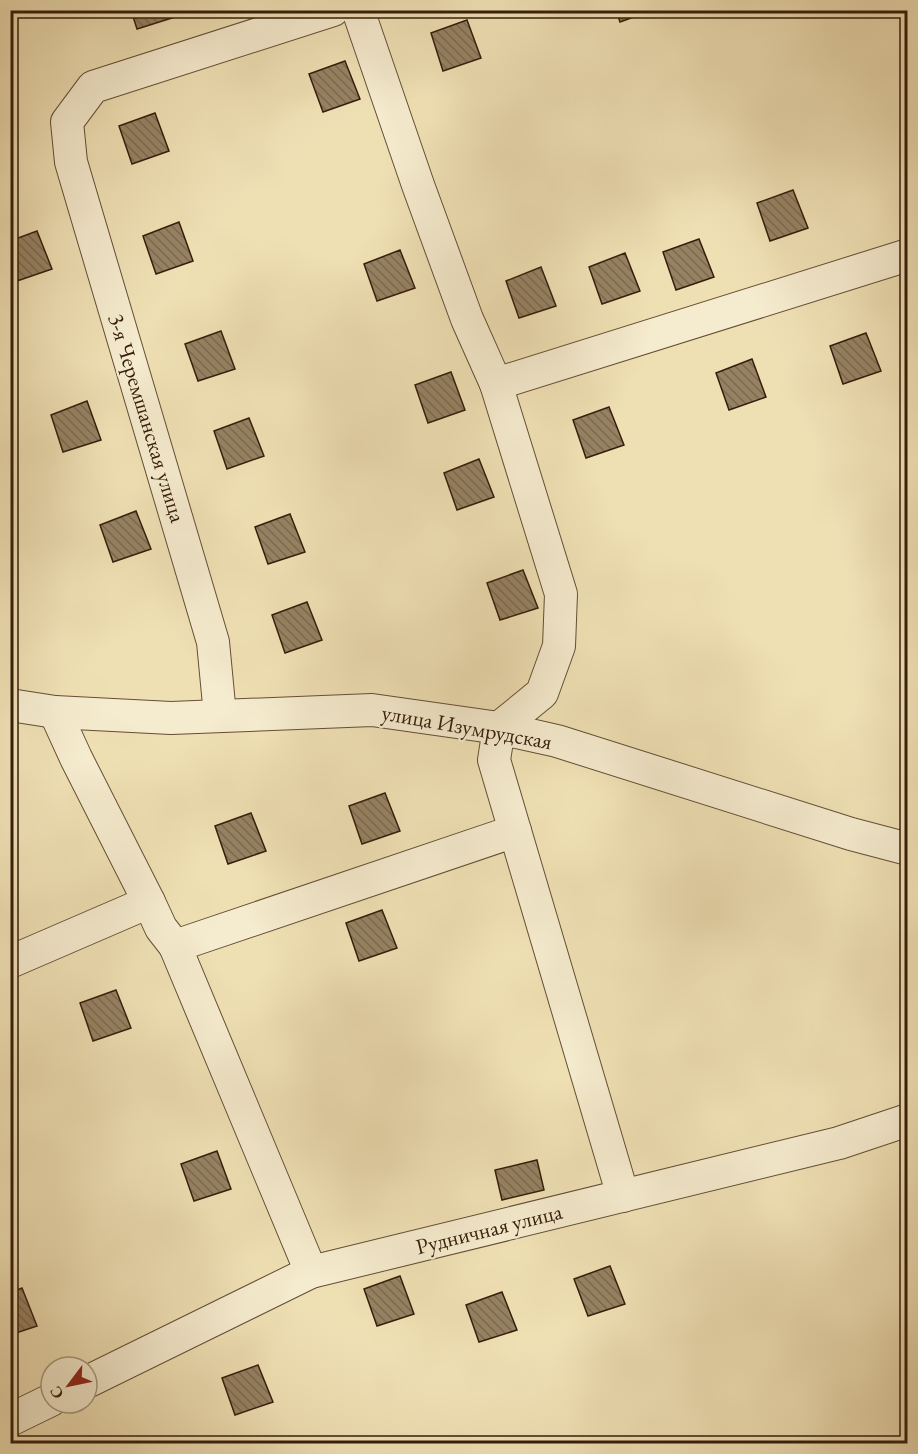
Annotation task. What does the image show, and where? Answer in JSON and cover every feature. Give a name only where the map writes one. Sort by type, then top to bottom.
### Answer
[{"type":"street","name":"3-я Черемшанская улица","points":[[220,715],[213,642],[71,162],[67,122],[93,87],[333,10]]},
{"type":"street","points":[[357,10],[467,319],[496,384],[561,594],[559,646],[542,693],[499,728],[494,760],[623,1196]]},
{"type":"street","points":[[496,384],[908,255]]},
{"type":"street","name":"улица Изумрудская","points":[[10,705],[55,712],[171,718],[372,710],[499,728],[557,741],[851,834],[908,849]]},
{"type":"street","points":[[55,712],[160,928],[175,946],[311,1272]]},
{"type":"street","points":[[175,946],[515,831]]},
{"type":"street","points":[[10,962],[149,902]]},
{"type":"street","name":"Рудничная улица","points":[[99,1376],[311,1272],[839,1143],[908,1120]]},
{"type":"street","points":[[10,1420],[39,1406]]},
{"type":"building","points":[[131,10],[172,10],[175,17],[137,29]]},
{"type":"building","points":[[616,10],[653,10],[620,22]]},
{"type":"building","points":[[467,20],[481,58],[443,71],[431,33]]},
{"type":"building","points":[[345,61],[360,99],[323,112],[309,74]]},
{"type":"building","points":[[155,113],[169,151],[132,164],[119,126]]},
{"type":"building","points":[[793,190],[808,228],[770,241],[757,203]]},
{"type":"building","points":[[179,222],[193,261],[156,274],[143,236]]},
{"type":"building","points":[[37,231],[52,269],[14,282],[10,270],[10,241]]},
{"type":"building","points":[[699,239],[714,277],[676,290],[663,252]]},
{"type":"building","points":[[400,250],[415,288],[377,301],[364,264]]},
{"type":"building","points":[[625,253],[640,291],[602,304],[589,267]]},
{"type":"building","points":[[541,267],[556,306],[519,318],[506,281]]},
{"type":"building","points":[[221,331],[235,369],[198,381],[185,344]]},
{"type":"building","points":[[866,333],[881,371],[843,384],[830,346]]},
{"type":"building","points":[[752,359],[766,397],[729,410],[716,373]]},
{"type":"building","points":[[451,372],[465,410],[428,423],[415,385]]},
{"type":"building","points":[[87,401],[101,440],[63,452],[51,415]]},
{"type":"building","points":[[609,407],[624,445],[586,458],[573,420]]},
{"type":"building","points":[[249,418],[264,456],[227,469],[214,431]]},
{"type":"building","points":[[479,459],[494,497],[457,510],[444,473]]},
{"type":"building","points":[[136,511],[151,549],[113,562],[100,525]]},
{"type":"building","points":[[290,514],[305,552],[268,564],[255,527]]},
{"type":"building","points":[[523,570],[538,608],[500,620],[487,583]]},
{"type":"building","points":[[307,602],[322,640],[285,653],[272,615]]},
{"type":"building","points":[[385,793],[400,831],[362,844],[349,806]]},
{"type":"building","points":[[251,813],[266,851],[228,864],[215,826]]},
{"type":"building","points":[[382,910],[397,948],[359,961],[346,923]]},
{"type":"building","points":[[116,990],[131,1028],[93,1041],[80,1003]]},
{"type":"building","points":[[217,1151],[231,1189],[194,1201],[181,1164]]},
{"type":"building","points":[[537,1160],[544,1190],[502,1200],[495,1170]]},
{"type":"building","points":[[610,1266],[625,1304],[588,1316],[574,1279]]},
{"type":"building","points":[[400,1276],[414,1314],[377,1326],[364,1289]]},
{"type":"building","points":[[22,1288],[37,1326],[10,1335],[10,1293]]},
{"type":"building","points":[[502,1292],[517,1330],[479,1342],[466,1305]]},
{"type":"building","points":[[258,1365],[273,1402],[235,1415],[222,1378]]}]
